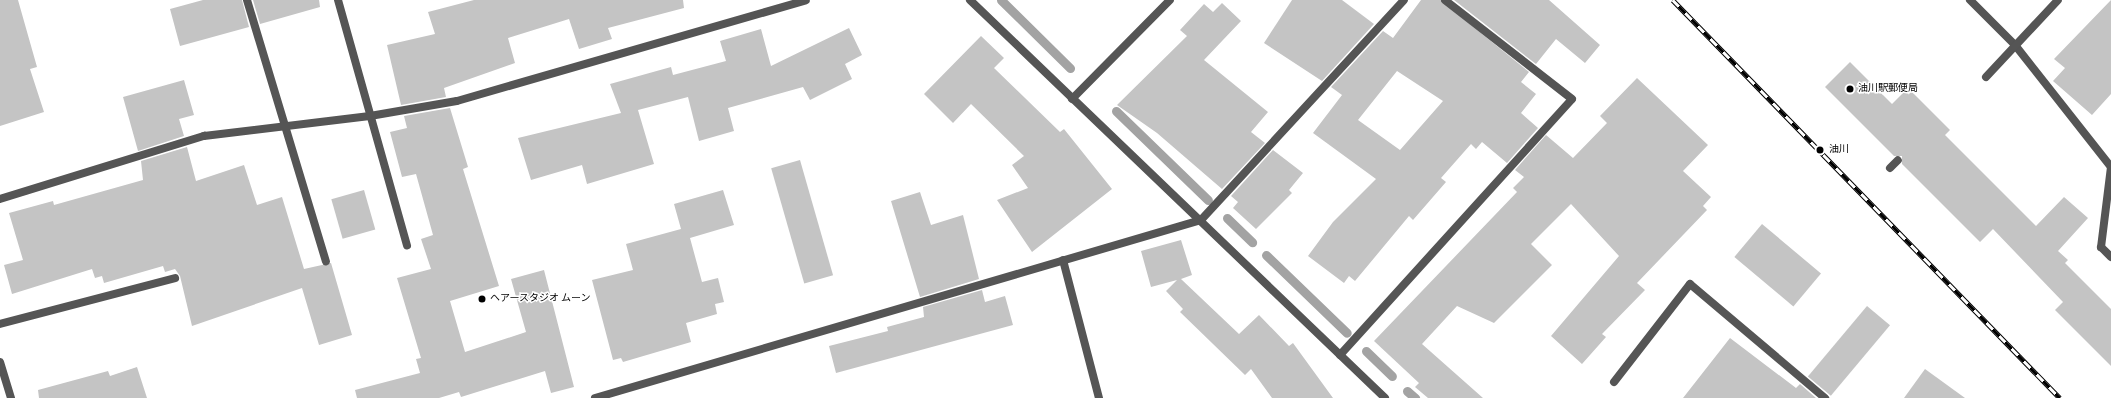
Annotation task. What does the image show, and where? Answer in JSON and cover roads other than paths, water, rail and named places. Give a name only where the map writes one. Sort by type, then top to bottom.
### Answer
[{"type":"street","points":[[247,0],[326,261]]},
{"type":"street","points":[[338,0],[407,246]]},
{"type":"street","points":[[0,199],[204,136],[370,116],[457,100],[806,0]]},
{"type":"street","points":[[970,0],[1385,398]]},
{"type":"street","points":[[1072,99],[1170,0]]},
{"type":"street","points":[[595,398],[1201,220],[1404,0]]},
{"type":"street","points":[[1340,355],[1572,99],[1445,0]]},
{"type":"street","points":[[1970,0],[2015,46],[2111,167],[2102,247],[2111,257]]},
{"type":"street","points":[[1986,77],[2058,0]]},
{"type":"street","points":[[1890,168],[1898,160]]},
{"type":"street","points":[[1063,260],[1098,398]]},
{"type":"street","points":[[0,324],[175,278]]},
{"type":"street","points":[[1614,382],[1690,284],[1825,398]]},
{"type":"street","points":[[0,362],[11,398]]},
{"type":"waterway","points":[[1001,0],[1070,68]]},
{"type":"waterway","points":[[1116,111],[1208,200]]},
{"type":"waterway","points":[[1227,218],[1252,242]]},
{"type":"waterway","points":[[1266,255],[1347,333]]},
{"type":"waterway","points":[[1366,351],[1392,376]]},
{"type":"waterway","points":[[1407,391],[1415,398]]},
{"type":"railway","points":[[1673,0],[2060,398]]},
{"type":"place","name":"油川駅郵便局","points":[[1850,89]]},
{"type":"place","name":"油川","points":[[1820,150]]},
{"type":"place","name":"ヘアースタジオ ムーン","points":[[482,299]]}]
